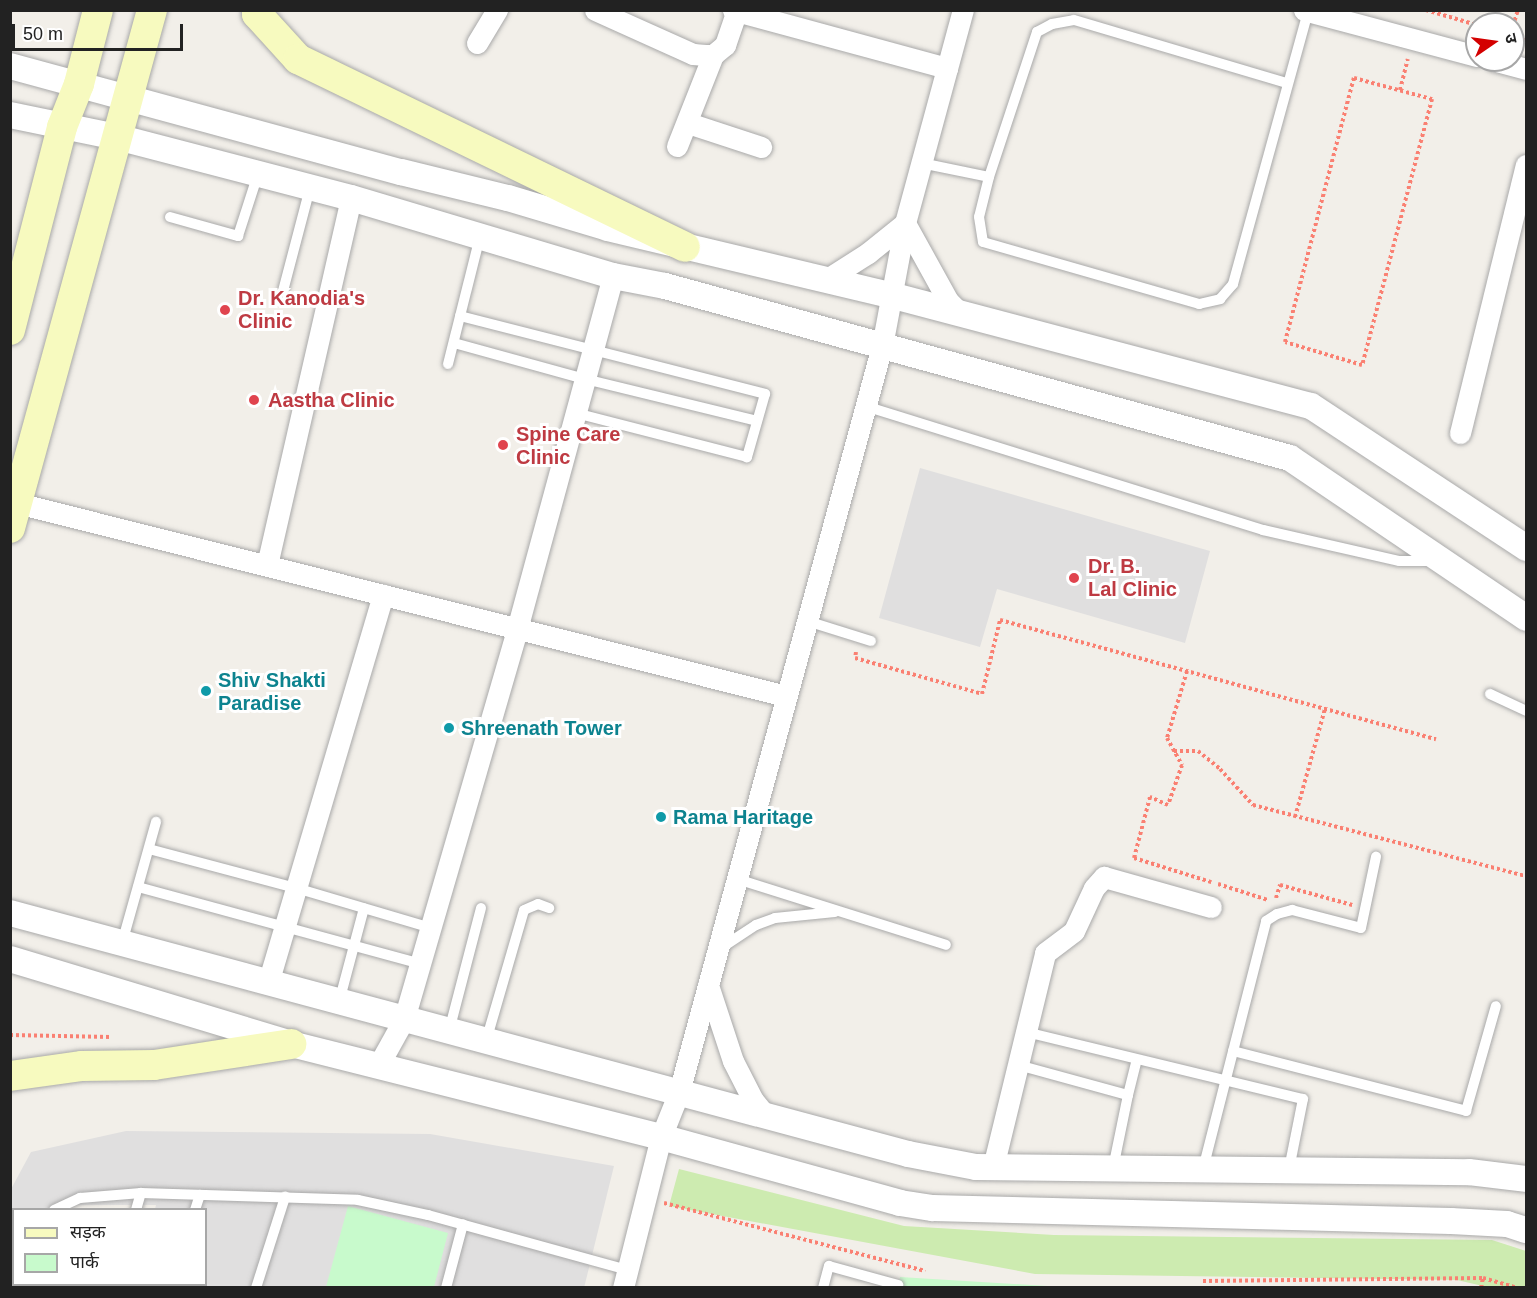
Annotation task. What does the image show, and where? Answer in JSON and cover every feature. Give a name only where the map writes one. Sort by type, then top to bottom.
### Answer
[{"type":"main road","points":[[10,330],[62,127],[78,84],[98,10]]},
{"type":"main road","points":[[14,515],[152,10]]},
{"type":"main road","points":[[257,10],[257,14],[298,59],[685,246]]},
{"type":"main road","points":[[10,1076],[82,1066],[154,1065],[291,1044]]},
{"type":"street","points":[[477,43],[497,10]]},
{"type":"street","points":[[595,10],[693,54],[713,54]]},
{"type":"street","points":[[626,1279],[661,1137],[678,1092],[708,985],[882,346],[905,224],[963,10]]},
{"type":"street","points":[[676,146],[713,54],[725,45],[736,11],[947,68]]},
{"type":"street","points":[[1306,11],[1465,53]]},
{"type":"street","points":[[10,66],[685,246],[890,295],[1311,406],[1527,548]]},
{"type":"street","points":[[10,115],[117,137],[351,198],[613,276],[665,286],[1290,458],[1527,618]]},
{"type":"street","points":[[687,123],[761,147]]},
{"type":"street","points":[[1460,433],[1527,165]]},
{"type":"street","points":[[267,566],[351,198]]},
{"type":"street","points":[[824,281],[868,253],[905,224]]},
{"type":"street","points":[[905,224],[948,301],[960,314]]},
{"type":"street","points":[[378,1066],[404,1020],[421,964],[517,629],[613,276]]},
{"type":"street","points":[[14,515],[267,566],[786,696]]},
{"type":"street","points":[[268,983],[383,595]]},
{"type":"street","points":[[993,1167],[1045,953],[1074,931],[1094,888],[1104,877],[1211,907]]},
{"type":"street","points":[[10,913],[908,1154],[976,1167],[1469,1172],[1527,1179]]},
{"type":"street","points":[[10,959],[291,1044],[661,1137],[900,1203],[933,1208],[1451,1221],[1507,1224],[1527,1230]]},
{"type":"street","points":[[708,985],[733,1061],[753,1100],[766,1116]]},
{"type":"lane","points":[[1287,83],[1074,20],[1052,24],[1036,32],[989,177],[979,217],[979,230],[983,242],[1199,304],[1220,298],[1233,284],[1287,83],[1306,11]]},
{"type":"lane","points":[[921,163],[989,177]]},
{"type":"lane","points":[[170,217],[238,236],[258,174]]},
{"type":"lane","points":[[283,291],[310,188]]},
{"type":"lane","points":[[448,364],[480,237]]},
{"type":"lane","points":[[460,316],[592,352],[765,394],[747,457],[576,413]]},
{"type":"lane","points":[[453,343],[585,379],[758,421]]},
{"type":"lane","points":[[865,406],[1263,530],[1399,561],[1442,560]]},
{"type":"lane","points":[[807,621],[866,639]]},
{"type":"lane","points":[[1490,694],[1527,711]]},
{"type":"lane","points":[[122,944],[156,822]]},
{"type":"lane","points":[[149,849],[296,888],[431,928]]},
{"type":"lane","points":[[1203,1170],[1266,921],[1277,914],[1293,910],[1361,927],[1376,857]]},
{"type":"lane","points":[[737,879],[946,945]]},
{"type":"lane","points":[[138,886],[421,964]]},
{"type":"lane","points":[[486,1041],[524,910],[538,904],[549,908]]},
{"type":"lane","points":[[339,1002],[364,908]]},
{"type":"lane","points":[[449,1031],[482,908]]},
{"type":"lane","points":[[716,953],[725,943],[756,925],[775,918],[838,912]]},
{"type":"lane","points":[[1233,1051],[1466,1111],[1496,1006]]},
{"type":"lane","points":[[1026,1032],[1303,1100],[1289,1171]]},
{"type":"lane","points":[[1113,1168],[1137,1060]]},
{"type":"lane","points":[[1018,1065],[1128,1095]]},
{"type":"lane","points":[[136,1208],[141,1193]]},
{"type":"lane","points":[[56,1208],[80,1198],[141,1193],[358,1200],[463,1224],[626,1279]]},
{"type":"lane","points":[[195,1208],[200,1195]]},
{"type":"lane","points":[[256,1287],[285,1197]]},
{"type":"lane","points":[[446,1287],[463,1224]]},
{"type":"lane","points":[[823,1287],[829,1266],[898,1283]]},
{"type":"path","points":[[1426,10],[1465,21]]},
{"type":"path","points":[[1400,90],[1413,39]]},
{"type":"path","points":[[1354,78],[1400,90],[1432,99],[1362,366],[1285,342],[1354,78]]},
{"type":"path","points":[[866,639],[855,658],[982,694],[1000,620],[1436,740]]},
{"type":"path","points":[[1187,671],[1167,738],[1182,765],[1168,805],[1150,797],[1134,858],[1274,902],[1280,885],[1365,909]]},
{"type":"path","points":[[1295,817],[1325,709]]},
{"type":"path","points":[[1174,751],[1198,751],[1220,769],[1253,805],[1525,876]]},
{"type":"path","points":[[646,1198],[925,1271]]},
{"type":"path","points":[[1481,1287],[1483,1278]]},
{"type":"path","points":[[1203,1281],[1483,1278],[1518,1287]]},
{"type":"shaded area","points":[[920,468],[1210,551],[1185,643],[997,589],[980,647],[879,618]]},
{"type":"shaded area","points":[[126,1131],[430,1134],[614,1166],[584,1288],[131,1287],[207,1286],[207,1208],[155,1208],[156,1205],[59,1205],[57,1208],[12,1208],[11,1287],[10,1191],[31,1152]]},
{"type":"green space","points":[[679,1169],[904,1226],[1054,1235],[1492,1240],[1526,1251],[1526,1287],[1487,1287],[1457,1280],[1035,1274],[669,1206]]},
{"type":"green space","points":[[348,1206],[448,1233],[434,1287],[326,1287]]},
{"type":"green space","points":[[900,1277],[1063,1287],[898,1288]]},
{"type":"place","name":"Dr. Kanodia's Clinic","points":[[225,310]]},
{"type":"place","name":"Aastha Clinic","points":[[254,400]]},
{"type":"place","name":"Spine Care Clinic","points":[[503,445]]},
{"type":"place","name":"Dr. B. Lal Clinic","points":[[1074,578]]},
{"type":"place","name":"Shiv Shakti Paradise","points":[[206,691]]},
{"type":"place","name":"Shreenath Tower","points":[[449,728]]},
{"type":"place","name":"Rama Haritage","points":[[661,817]]}]
